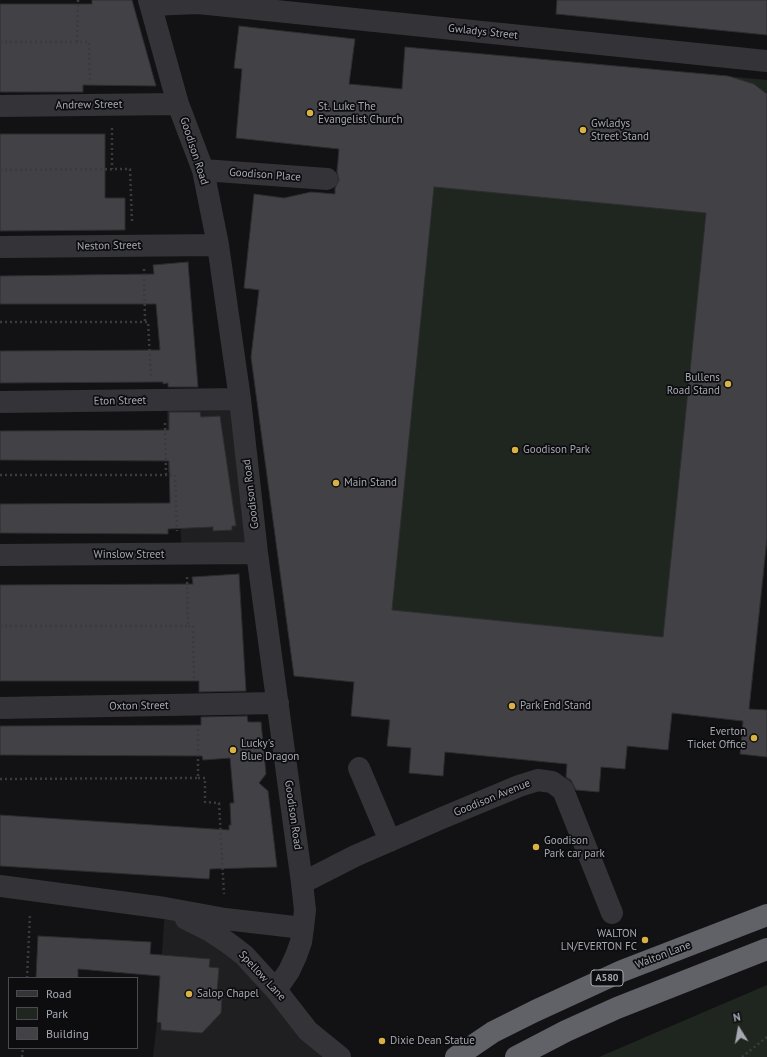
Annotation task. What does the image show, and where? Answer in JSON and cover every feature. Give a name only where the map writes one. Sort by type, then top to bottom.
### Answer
[{"type":"highway","name":"Walton Lane","points":[[456,1057],[493,1032],[622,971],[767,915]]},
{"type":"highway","points":[[516,1057],[566,1031],[617,1008],[767,949]]},
{"type":"street","name":"Gwladys Street","points":[[150,3],[199,1],[767,61]]},
{"type":"street","name":"Goodison Road","points":[[150,3],[178,104],[203,170],[218,245],[240,399],[257,553],[302,883],[305,910],[304,928],[296,956],[289,971],[276,990]]},
{"type":"street","name":"Andrew Street","points":[[0,106],[178,104]]},
{"type":"street","name":"Goodison Place","points":[[203,170],[327,179]]},
{"type":"street","name":"Neston Street","points":[[0,247],[218,245]]},
{"type":"street","name":"Eton Street","points":[[0,402],[240,399]]},
{"type":"street","name":"Winslow Street","points":[[0,556],[257,553]]},
{"type":"street","name":"Oxton Street","points":[[0,708],[278,703]]},
{"type":"street","points":[[359,768],[390,841]]},
{"type":"street","name":"Goodison Avenue","points":[[302,883],[355,856],[519,786],[538,780],[552,782],[563,790],[612,913]]},
{"type":"street","name":"Spellow Lane","points":[[0,886],[165,908],[225,919],[304,928]]},
{"type":"street","name":"Spellow Lane","points":[[165,908],[210,931],[244,955],[276,990],[308,1031],[340,1057]]},
{"type":"street","name":"Spellow Lane","points":[[308,1031],[316,1057]]},
{"type":"path","points":[[77,42],[78,0]]},
{"type":"path","points":[[0,42],[89,42],[90,105]]},
{"type":"path","points":[[111,105],[112,169]]},
{"type":"path","points":[[0,170],[130,169],[146,322],[148,322],[166,474]]},
{"type":"path","points":[[0,322],[146,322]]},
{"type":"path","points":[[0,475],[175,475],[188,626]]},
{"type":"path","points":[[0,626],[193,626],[198,778]]},
{"type":"path","points":[[0,779],[205,778],[205,802],[219,803],[225,919]]},
{"type":"path","points":[[27,977],[32,890]]},
{"type":"path","points":[[742,1057],[767,1037]]},
{"type":"shaded area","points":[[240,399],[257,553],[182,555],[177,473],[168,472],[167,400]]},
{"type":"shaded area","points":[[165,908],[210,931],[327,1057],[153,1057]]},
{"type":"green space","name":"Goodison Park","points":[[405,47],[767,80],[767,544],[748,722],[672,713],[668,750],[628,746],[625,769],[601,767],[599,792],[565,789],[567,764],[445,752],[443,776],[409,773],[411,748],[387,746],[389,720],[351,716],[354,682],[294,676],[251,357],[259,290],[254,194],[284,198],[311,192],[335,194],[337,163],[395,167]]},
{"type":"green space","points":[[767,985],[767,1057],[599,1057]]},
{"type":"building","points":[[92,0],[132,0],[156,86],[83,85],[83,92],[0,92],[0,4],[92,4]]},
{"type":"building","points":[[557,0],[767,0],[767,35],[556,14]]},
{"type":"building","name":"Goodison Park","points":[[239,26],[355,39],[349,84],[402,89],[405,47],[728,76],[754,84],[767,94],[767,538],[749,709],[767,710],[767,757],[740,754],[743,721],[672,713],[668,750],[627,746],[625,769],[601,767],[599,792],[576,790],[571,780],[566,777],[567,764],[445,752],[443,776],[409,773],[411,748],[387,746],[390,720],[351,716],[354,682],[294,676],[251,357],[259,290],[244,288],[254,194],[284,198],[311,192],[335,194],[335,188],[339,180],[337,172],[339,149],[236,138],[242,69],[234,68]],"holes":[[[434,187],[706,213],[663,637],[392,610]]]},
{"type":"building","points":[[0,134],[105,134],[105,198],[125,198],[125,230],[0,231]]},
{"type":"building","points":[[188,262],[198,387],[168,387],[168,383],[163,384],[163,382],[0,383],[0,351],[160,350],[156,304],[0,304],[0,276],[154,274],[153,265]]},
{"type":"building","points":[[169,412],[200,412],[201,417],[220,416],[236,526],[232,526],[232,530],[213,531],[213,527],[168,529],[168,534],[0,533],[0,504],[170,503],[169,461],[0,460],[0,431],[169,430]]},
{"type":"building","points":[[239,574],[246,691],[199,692],[199,681],[0,681],[0,585],[193,584],[192,577]]},
{"type":"building","points":[[247,716],[248,722],[261,722],[266,774],[259,783],[268,791],[277,867],[210,869],[209,879],[0,866],[0,815],[229,830],[229,825],[231,825],[230,803],[234,803],[230,758],[203,760],[202,756],[0,755],[0,726],[201,725],[201,717]]},
{"type":"building","points":[[38,936],[151,942],[150,954],[210,959],[209,967],[219,968],[217,991],[222,997],[221,1013],[202,1033],[161,1030],[161,1023],[157,1022],[160,976],[78,969],[78,977],[36,977]]},
{"type":"place","name":"St. Luke The Evangelist Church","points":[[310,113]]},
{"type":"place","name":"Gwladys Street Stand","points":[[583,130]]},
{"type":"place","name":"Bullens Road Stand","points":[[728,384]]},
{"type":"place","name":"Goodison Park","points":[[515,450]]},
{"type":"place","name":"Main Stand","points":[[336,483]]},
{"type":"place","name":"Park End Stand","points":[[512,706]]},
{"type":"place","name":"Everton Ticket Office","points":[[754,738]]},
{"type":"place","name":"Lucky's Blue Dragon","points":[[233,750]]},
{"type":"place","name":"Goodison Park car park","points":[[536,847]]},
{"type":"place","name":"WALTON LN/EVERTON FC","points":[[645,940]]},
{"type":"place","name":"Salop Chapel","points":[[189,994]]},
{"type":"place","name":"Dixie Dean Statue","points":[[382,1041]]}]
